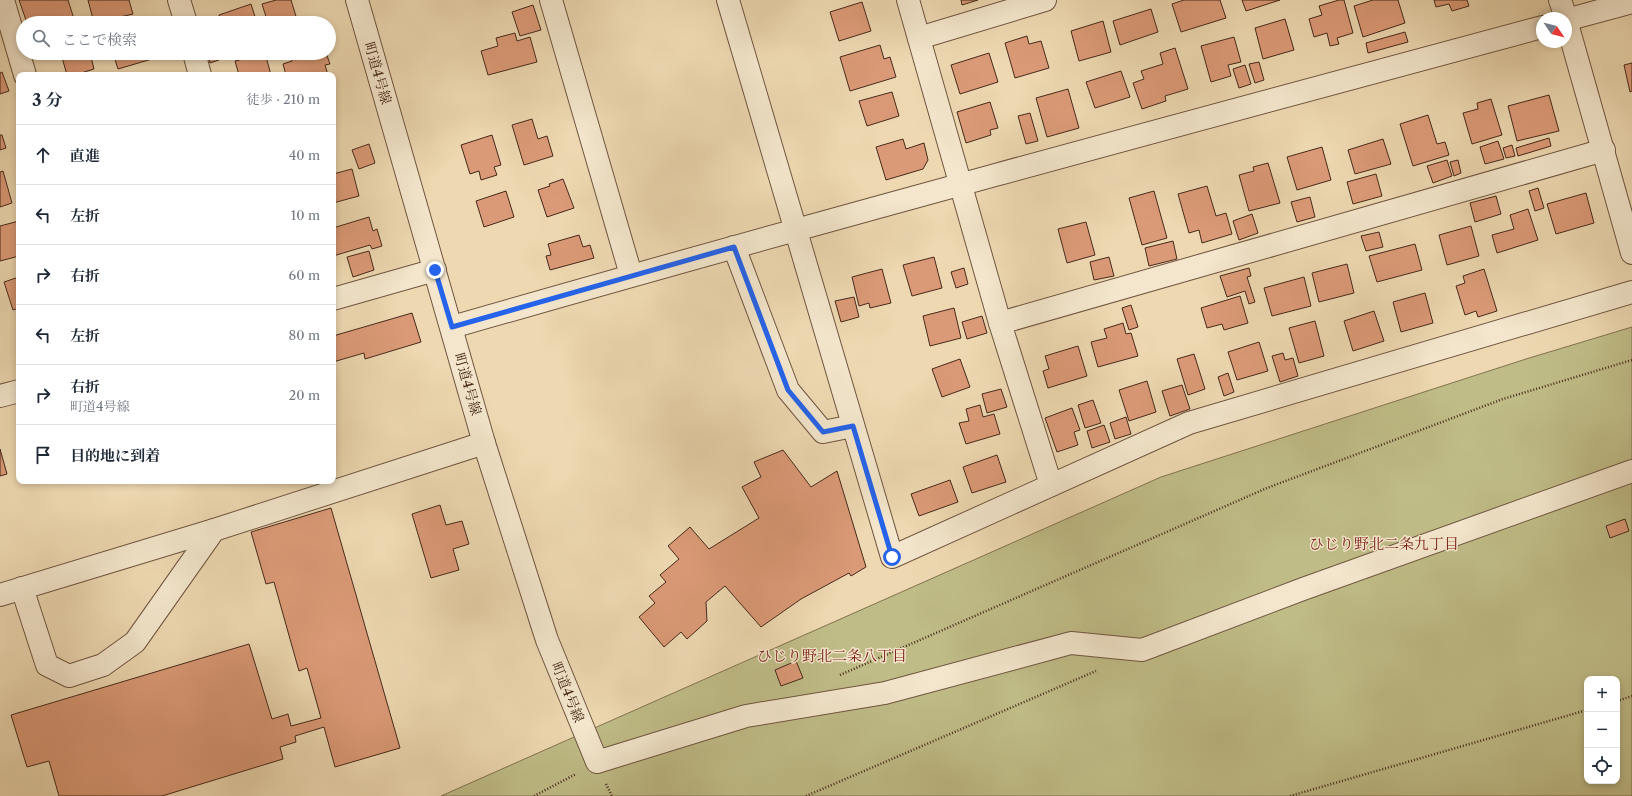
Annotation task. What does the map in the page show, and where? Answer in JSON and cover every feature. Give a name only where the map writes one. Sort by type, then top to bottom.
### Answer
[{"type":"street","points":[[3,0],[16,44]]},
{"type":"street","points":[[179,0],[184,16]]},
{"type":"street","name":"町道4号線","points":[[357,0],[452,327],[484,443],[547,640],[597,762]]},
{"type":"street","points":[[551,0],[631,275]]},
{"type":"street","points":[[728,0],[892,557],[1189,423],[1632,292]]},
{"type":"street","points":[[908,0],[1000,323],[1051,485]]},
{"type":"street","points":[[919,38],[1045,0]]},
{"type":"street","points":[[1560,0],[1564,12]]},
{"type":"street","points":[[1572,17],[1632,2]]},
{"type":"street","points":[[452,327],[631,275],[960,184],[1536,28]]},
{"type":"street","points":[[1572,40],[1632,253]]},
{"type":"street","points":[[21,60],[24,72]]},
{"type":"street","points":[[196,60],[199,72]]},
{"type":"street","points":[[1000,323],[1604,150]]},
{"type":"street","points":[[734,247],[788,390],[823,432],[853,426]]},
{"type":"street","points":[[336,298],[435,270]]},
{"type":"street","points":[[0,396],[16,392]]},
{"type":"street","points":[[0,595],[214,530],[484,443]]},
{"type":"street","points":[[597,762],[746,716],[885,693],[1071,643],[1142,650],[1303,589],[1632,471]]},
{"type":"street","points":[[22,588],[47,665],[69,676],[103,665],[135,642],[214,530]]},
{"type":"path","points":[[835,677],[1267,488],[1503,399],[1632,360]]},
{"type":"path","points":[[806,796],[1101,668]]},
{"type":"path","points":[[1620,700],[1632,696]]},
{"type":"path","points":[[1290,796],[1584,711]]},
{"type":"path","points":[[534,796],[597,762]]},
{"type":"shaded area","points":[[1632,327],[1632,796],[441,796],[1161,477],[1526,359]]},
{"type":"building","points":[[19,0],[68,0],[73,16],[25,16]]},
{"type":"building","points":[[88,0],[129,0],[133,14],[124,16],[92,16]]},
{"type":"building","points":[[276,0],[291,0],[296,16],[266,16],[262,4]]},
{"type":"building","points":[[961,0],[978,0],[962,5]]},
{"type":"building","points":[[1184,0],[1220,0],[1226,18],[1181,32],[1172,4]]},
{"type":"building","points":[[1242,0],[1280,0],[1246,11]]},
{"type":"building","points":[[1344,0],[1353,33],[1337,38],[1339,44],[1330,46],[1327,33],[1314,37],[1309,19],[1322,15],[1319,6]]},
{"type":"building","points":[[1373,0],[1398,0],[1405,23],[1363,37],[1354,6]]},
{"type":"building","points":[[1434,0],[1467,0],[1469,6],[1452,11],[1449,4],[1436,7]]},
{"type":"building","points":[[862,2],[871,31],[839,41],[830,12]]},
{"type":"building","points":[[251,4],[255,16],[219,16]]},
{"type":"building","points":[[533,5],[541,30],[520,36],[512,12]]},
{"type":"building","points":[[1151,9],[1158,32],[1120,45],[1113,21]]},
{"type":"building","points":[[1285,19],[1294,50],[1263,59],[1255,28]]},
{"type":"building","points":[[1103,21],[1111,52],[1079,61],[1071,31]]},
{"type":"building","points":[[1405,32],[1408,42],[1368,53],[1366,43]]},
{"type":"building","points":[[515,33],[517,41],[530,37],[537,62],[488,75],[481,51],[498,46],[496,38]]},
{"type":"building","points":[[1027,36],[1029,44],[1041,41],[1049,68],[1015,78],[1005,43]]},
{"type":"building","points":[[1234,37],[1241,62],[1228,65],[1231,76],[1211,82],[1201,46]]},
{"type":"building","points":[[880,45],[884,59],[890,57],[896,77],[850,91],[840,57]]},
{"type":"building","points":[[1175,48],[1188,89],[1165,96],[1166,101],[1142,109],[1133,83],[1144,79],[1141,71],[1163,64],[1160,53]]},
{"type":"building","points":[[989,53],[998,82],[960,94],[951,65]]},
{"type":"building","points":[[63,60],[92,60],[94,69],[84,72],[66,72]]},
{"type":"building","points":[[115,60],[149,60],[118,69]]},
{"type":"building","points":[[209,60],[219,60],[210,63]]},
{"type":"building","points":[[267,60],[270,72],[238,72],[235,61]]},
{"type":"building","points":[[329,60],[330,64],[325,65],[327,72],[285,72],[283,64],[292,61]]},
{"type":"building","points":[[1259,62],[1264,80],[1255,83],[1249,64]]},
{"type":"building","points":[[1632,63],[1632,91],[1630,92],[1624,65]]},
{"type":"building","points":[[1245,65],[1251,84],[1239,88],[1233,69]]},
{"type":"building","points":[[1121,71],[1130,97],[1095,108],[1086,82]]},
{"type":"building","points":[[2,72],[9,91],[0,94],[0,73]]},
{"type":"building","points":[[1068,89],[1079,128],[1047,137],[1036,98]]},
{"type":"building","points":[[892,92],[899,116],[867,126],[859,101]]},
{"type":"building","points":[[1549,95],[1559,131],[1517,141],[1508,106]]},
{"type":"building","points":[[1491,99],[1502,135],[1472,144],[1463,113],[1478,109],[1477,103]]},
{"type":"building","points":[[990,102],[998,128],[990,130],[991,135],[966,143],[957,112]]},
{"type":"building","points":[[1030,113],[1038,141],[1026,144],[1018,116]]},
{"type":"building","points":[[1428,115],[1437,144],[1445,142],[1449,155],[1413,166],[1400,124]]},
{"type":"building","points":[[532,119],[538,139],[547,136],[553,156],[524,165],[512,125]]},
{"type":"building","points":[[0,135],[2,135],[6,148],[0,150]]},
{"type":"building","points":[[492,135],[501,165],[494,167],[497,175],[481,180],[479,171],[470,174],[461,145]]},
{"type":"building","points":[[1549,138],[1551,146],[1518,156],[1516,148]]},
{"type":"building","points":[[903,139],[906,149],[924,143],[928,160],[923,169],[886,180],[876,147]]},
{"type":"building","points":[[1383,139],[1391,164],[1355,174],[1348,150]]},
{"type":"building","points":[[1498,141],[1504,159],[1485,164],[1480,147]]},
{"type":"building","points":[[369,144],[375,163],[359,169],[352,150]]},
{"type":"building","points":[[1512,145],[1515,156],[1506,158],[1503,148]]},
{"type":"building","points":[[1322,147],[1331,180],[1297,190],[1287,157]]},
{"type":"building","points":[[1447,160],[1452,176],[1433,183],[1427,166]]},
{"type":"building","points":[[1458,160],[1461,173],[1454,176],[1450,162]]},
{"type":"building","points":[[1268,163],[1280,203],[1249,211],[1239,175],[1254,171],[1253,167]]},
{"type":"building","points":[[352,169],[359,196],[336,202],[336,173]]},
{"type":"building","points":[[3,171],[12,203],[0,207],[0,172]]},
{"type":"building","points":[[1376,174],[1382,196],[1353,204],[1347,182]]},
{"type":"building","points":[[563,179],[574,208],[547,217],[538,190]]},
{"type":"building","points":[[1207,186],[1216,216],[1226,213],[1232,234],[1202,243],[1199,230],[1189,233],[1178,194]]},
{"type":"building","points":[[1538,188],[1544,208],[1535,211],[1529,191]]},
{"type":"building","points":[[506,191],[514,217],[484,227],[476,201]]},
{"type":"building","points":[[1154,191],[1167,238],[1142,245],[1129,198]]},
{"type":"building","points":[[1586,193],[1594,223],[1556,234],[1547,204]]},
{"type":"building","points":[[1496,196],[1501,214],[1475,222],[1470,203]]},
{"type":"building","points":[[1310,197],[1315,217],[1297,222],[1291,202]]},
{"type":"building","points":[[1528,209],[1538,240],[1497,253],[1492,235],[1514,229],[1510,215]]},
{"type":"building","points":[[1252,214],[1258,233],[1239,240],[1233,221]]},
{"type":"building","points":[[369,217],[373,231],[377,229],[382,246],[372,249],[370,245],[336,255],[336,227]]},
{"type":"building","points":[[16,222],[16,257],[0,261],[0,226]]},
{"type":"building","points":[[1086,222],[1095,255],[1067,263],[1058,229]]},
{"type":"building","points":[[1471,226],[1479,256],[1447,265],[1439,235]]},
{"type":"building","points":[[1379,232],[1383,247],[1366,251],[1361,236]]},
{"type":"building","points":[[579,235],[583,247],[590,245],[594,258],[550,270],[546,256],[551,255],[548,244]]},
{"type":"building","points":[[1173,241],[1177,259],[1149,266],[1145,248]]},
{"type":"building","points":[[1415,244],[1422,270],[1377,282],[1369,256]]},
{"type":"building","points":[[369,251],[374,270],[353,277],[347,257]]},
{"type":"building","points":[[934,257],[942,288],[912,296],[903,265]]},
{"type":"building","points":[[1109,257],[1114,276],[1094,280],[1090,262]]},
{"type":"building","points":[[1347,264],[1354,293],[1319,302],[1312,273]]},
{"type":"building","points":[[964,268],[968,284],[956,288],[951,272]]},
{"type":"building","points":[[1249,268],[1251,276],[1247,277],[1255,302],[1249,304],[1245,291],[1227,297],[1220,276]]},
{"type":"building","points":[[882,269],[891,303],[870,308],[869,303],[859,306],[852,277]]},
{"type":"building","points":[[1484,269],[1497,311],[1478,317],[1476,311],[1465,315],[1456,286],[1465,283],[1463,276]]},
{"type":"building","points":[[1304,277],[1311,306],[1272,316],[1264,288]]},
{"type":"building","points":[[16,278],[16,309],[13,310],[4,282]]},
{"type":"building","points":[[1425,293],[1433,323],[1401,332],[1393,302]]},
{"type":"building","points":[[1240,296],[1248,323],[1224,330],[1222,324],[1207,328],[1201,308]]},
{"type":"building","points":[[854,297],[859,317],[841,322],[835,301]]},
{"type":"building","points":[[1131,305],[1138,327],[1129,330],[1122,308]]},
{"type":"building","points":[[954,308],[961,338],[930,346],[923,316]]},
{"type":"building","points":[[1374,311],[1384,341],[1353,351],[1344,321]]},
{"type":"building","points":[[412,313],[421,342],[365,359],[364,353],[336,361],[336,335]]},
{"type":"building","points":[[982,316],[987,333],[967,339],[962,322]]},
{"type":"building","points":[[1315,321],[1324,356],[1299,363],[1289,328]]},
{"type":"building","points":[[1123,323],[1126,334],[1131,333],[1138,356],[1098,367],[1091,342],[1107,338],[1104,329]]},
{"type":"building","points":[[1259,342],[1268,371],[1237,380],[1228,352]]},
{"type":"building","points":[[1078,346],[1087,376],[1048,388],[1043,371],[1049,369],[1045,356]]},
{"type":"building","points":[[1283,353],[1285,360],[1293,358],[1298,376],[1280,382],[1272,356]]},
{"type":"building","points":[[1194,354],[1205,389],[1188,395],[1177,359]]},
{"type":"building","points":[[960,359],[970,387],[942,397],[932,369]]},
{"type":"building","points":[[1228,373],[1234,392],[1224,396],[1218,377]]},
{"type":"building","points":[[1147,381],[1156,412],[1129,421],[1119,390]]},
{"type":"building","points":[[1182,385],[1190,409],[1170,416],[1162,391]]},
{"type":"building","points":[[1001,389],[1007,407],[987,413],[982,394]]},
{"type":"building","points":[[1093,400],[1101,423],[1085,428],[1078,405]]},
{"type":"building","points":[[980,405],[983,417],[994,414],[1000,434],[966,444],[959,423],[969,421],[966,409]]},
{"type":"building","points":[[1072,408],[1080,430],[1074,432],[1078,445],[1057,452],[1045,418]]},
{"type":"building","points":[[1126,417],[1131,434],[1115,439],[1110,423]]},
{"type":"building","points":[[1104,425],[1110,442],[1092,448],[1087,431]]},
{"type":"building","points":[[0,449],[7,474],[0,476]]},
{"type":"building","points":[[783,450],[811,487],[837,471],[866,567],[851,576],[849,573],[801,599],[761,627],[725,586],[706,602],[707,621],[687,639],[681,632],[664,647],[639,617],[655,603],[649,596],[666,582],[660,575],[679,559],[668,546],[690,527],[709,549],[759,518],[742,487],[761,477],[754,462]]},
{"type":"building","points":[[997,455],[1006,482],[972,493],[963,467]]},
{"type":"building","points":[[950,480],[958,502],[919,516],[911,494]]},
{"type":"building","points":[[440,505],[446,525],[462,521],[469,544],[453,549],[459,570],[431,578],[412,514]]},
{"type":"building","points":[[331,508],[400,748],[335,767],[324,727],[295,736],[296,742],[280,747],[283,759],[162,796],[59,796],[49,761],[27,767],[11,715],[249,644],[272,719],[288,714],[291,726],[321,718],[307,668],[299,671],[274,582],[266,584],[251,532]]},
{"type":"building","points":[[1625,519],[1629,531],[1610,538],[1606,526]]},
{"type":"building","points":[[796,661],[803,678],[781,686],[775,670]]},
{"type":"district","name":"ひじり野北二条九丁目","points":[[1384,544]]},
{"type":"district","name":"ひじり野北二条八丁目","points":[[832,656]]},
{"type":"route","points":[[435,270],[452,327],[734,247],[788,390],[823,432],[853,426],[892,557]]}]
